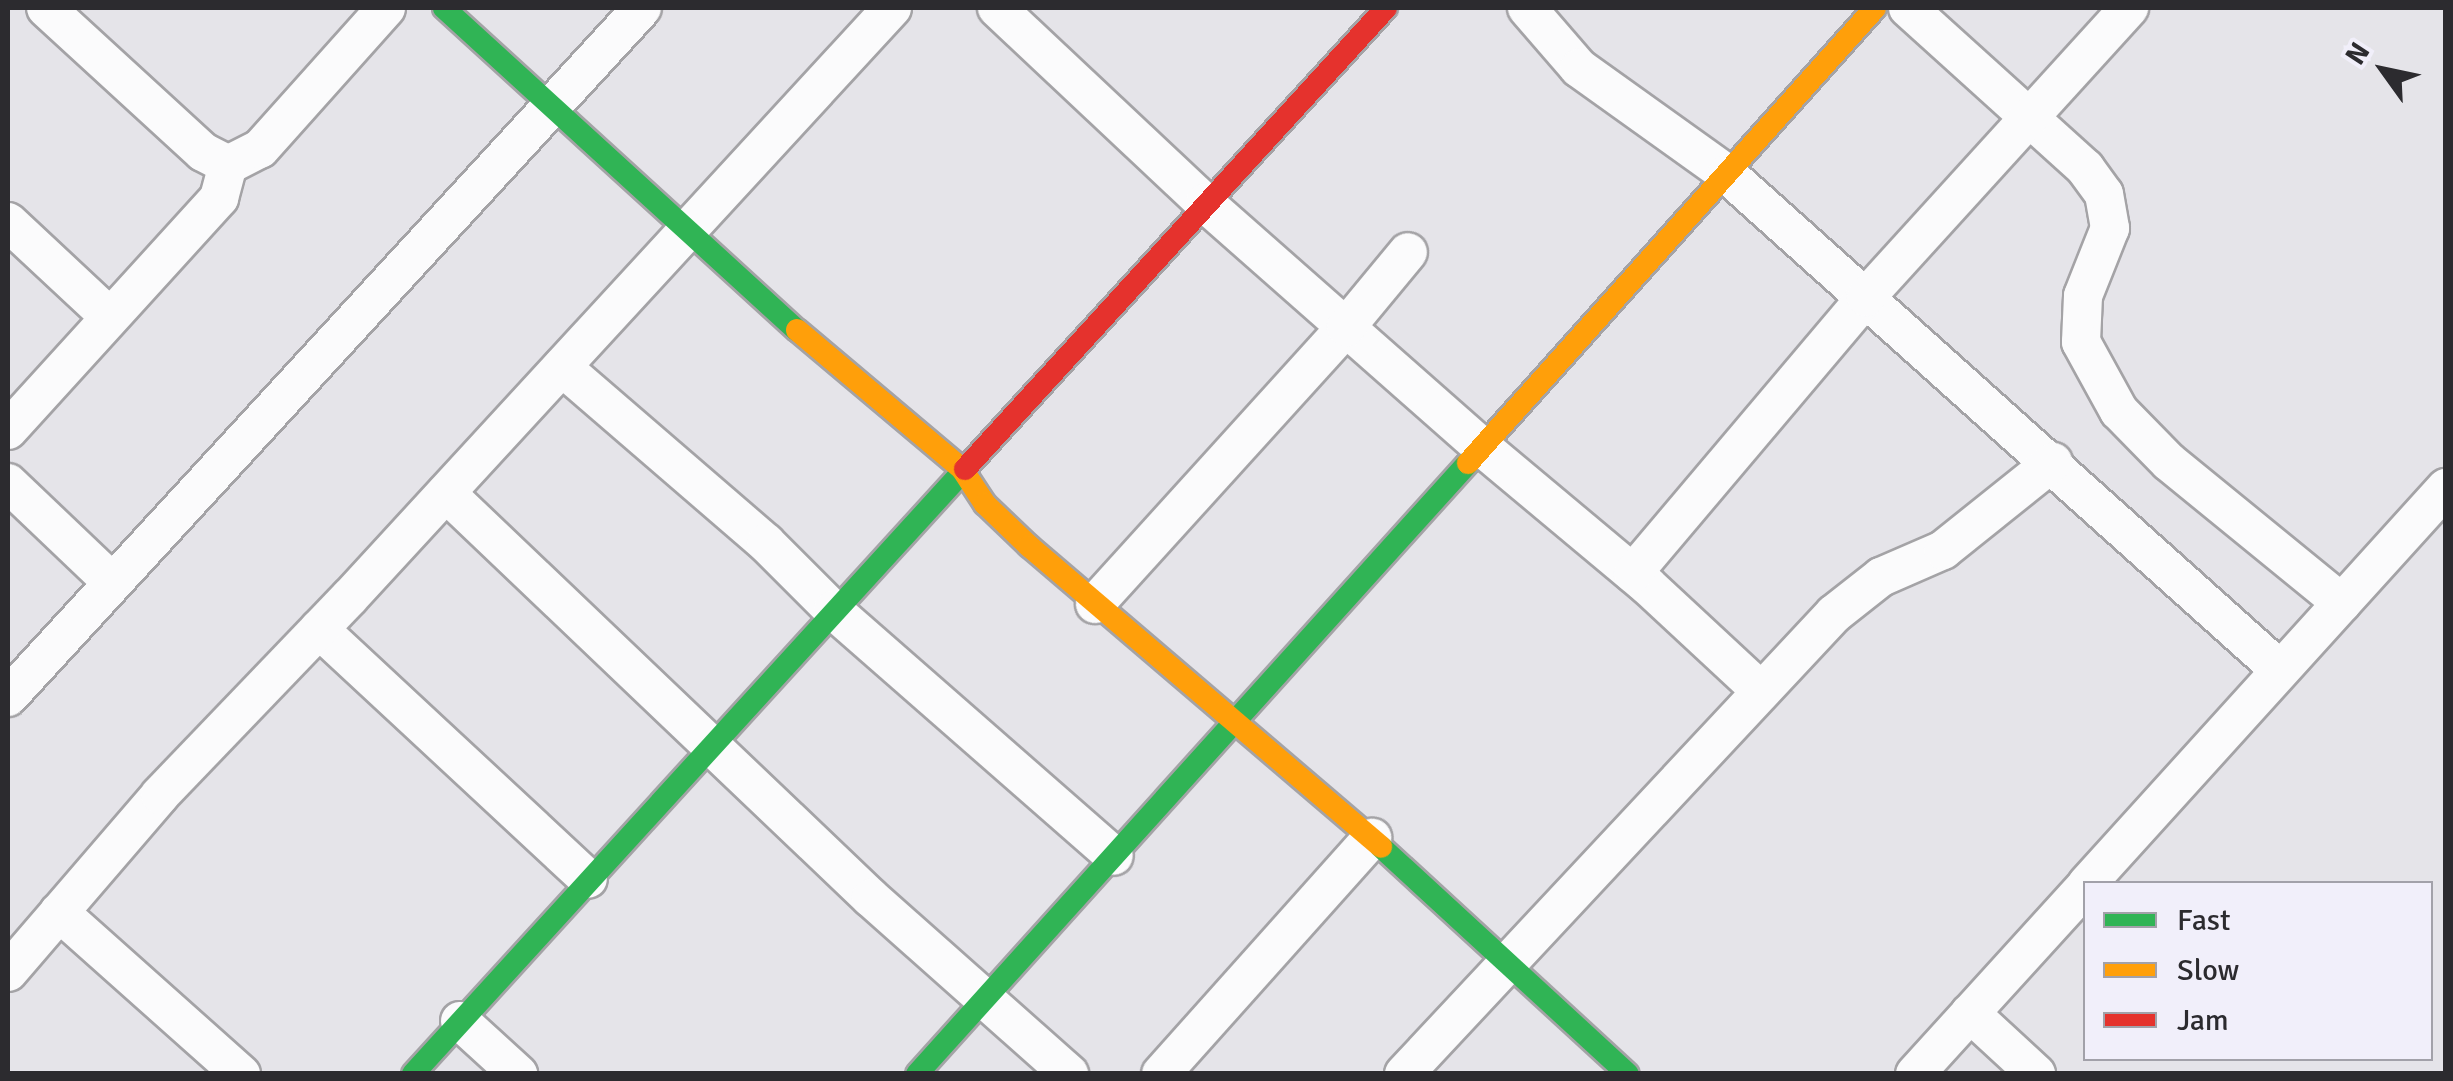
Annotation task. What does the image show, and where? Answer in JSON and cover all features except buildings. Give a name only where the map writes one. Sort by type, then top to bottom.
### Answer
[{"type":"street","points":[[46,8],[203,152],[228,166]]},
{"type":"street","points":[[8,430],[219,198],[228,166],[260,149],[386,8]]},
{"type":"street","points":[[444,8],[794,327],[962,469],[985,504],[1095,604],[1372,838],[1628,1074]]},
{"type":"street","points":[[8,697],[642,8]]},
{"type":"street","points":[[8,972],[160,795],[446,493],[892,8]]},
{"type":"street","points":[[997,8],[1205,203],[1762,691]]},
{"type":"street","points":[[413,1074],[1386,8]]},
{"type":"street","points":[[1527,8],[1578,68],[1727,174],[2053,462],[2280,670]]},
{"type":"street","points":[[917,1074],[1875,8]]},
{"type":"street","points":[[1908,8],[2098,181],[2110,212],[2110,228],[2080,311],[2081,342],[2099,380],[2139,435],[2342,602]]},
{"type":"street","points":[[1633,574],[1866,297],[2130,8]]},
{"type":"street","points":[[8,222],[110,318]]},
{"type":"street","points":[[1095,604],[1346,327],[1408,252]]},
{"type":"street","points":[[562,368],[776,552],[833,610],[1114,856]]},
{"type":"street","points":[[1404,1074],[1854,596],[1881,577],[1943,550],[2053,462]]},
{"type":"street","points":[[8,483],[112,582]]},
{"type":"street","points":[[2089,881],[2446,488]]},
{"type":"street","points":[[446,493],[870,898],[1069,1074]]},
{"type":"street","points":[[318,630],[588,878]]},
{"type":"street","points":[[1161,1074],[1372,838]]},
{"type":"street","points":[[1915,1074],[2083,887]]},
{"type":"street","points":[[59,912],[241,1074]]},
{"type":"street","points":[[1970,1013],[2036,1074]]},
{"type":"street","points":[[460,1021],[518,1074]]},
{"type":"traffic: fast","points":[[444,8],[797,330]]},
{"type":"traffic: fast","points":[[917,1074],[1468,463]]},
{"type":"traffic: fast","points":[[413,1074],[965,469]]},
{"type":"traffic: fast","points":[[1381,847],[1628,1074]]},
{"type":"traffic: slow","points":[[1468,463],[1875,8]]},
{"type":"traffic: slow","points":[[797,330],[962,469],[985,504],[1029,546],[1381,847]]},
{"type":"traffic: jam","points":[[965,469],[1386,8]]}]
